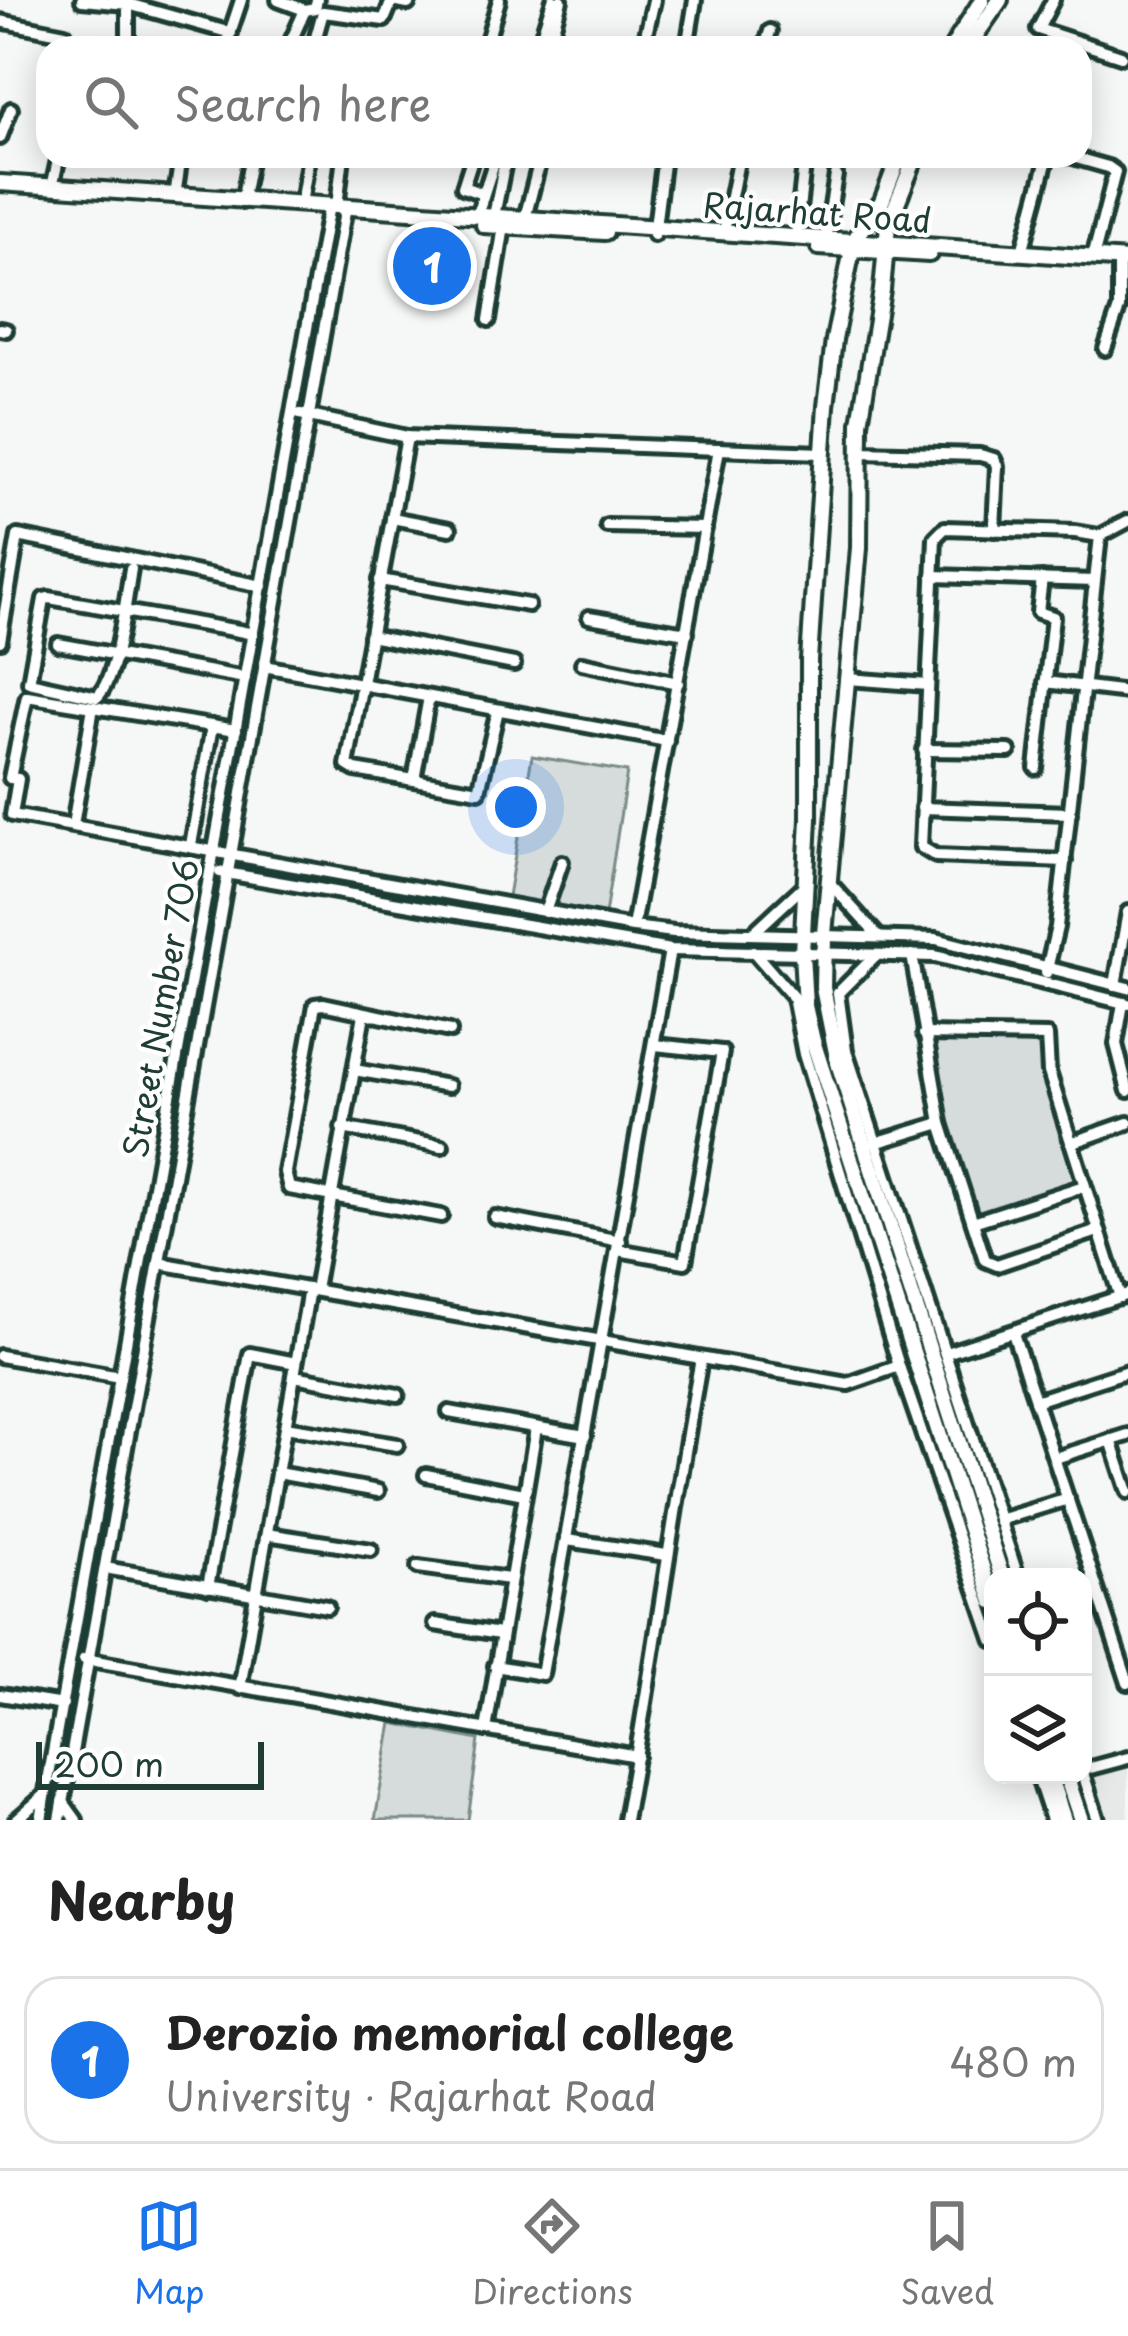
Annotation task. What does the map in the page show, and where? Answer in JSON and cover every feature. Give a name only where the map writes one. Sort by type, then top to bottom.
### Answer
[{"type":"main road","points":[[960,36],[982,0]]},
{"type":"main road","points":[[975,36],[1000,0]]},
{"type":"main road","points":[[896,168],[882,210],[853,244],[834,340],[809,658],[802,953],[812,1041],[984,1573]]},
{"type":"main road","points":[[911,168],[888,225],[867,365],[859,548],[826,878],[823,954],[829,1030],[999,1568]]},
{"type":"main road","name":"Rajarhat Road","points":[[0,187],[477,215],[499,221]]},
{"type":"main road","name":"Rajarhat Road","points":[[0,187],[1125,264]]},
{"type":"main road","name":"Rajarhat Road","points":[[654,231],[796,236],[853,244]]},
{"type":"main road","name":"Rajarhat Road","points":[[887,247],[1022,252],[1125,264]]},
{"type":"main road","points":[[874,1177],[890,1187]]},
{"type":"main road","points":[[845,1187],[862,1198]]},
{"type":"main road","points":[[1052,1784],[1064,1820]]},
{"type":"main road","points":[[1069,1784],[1081,1820]]},
{"type":"street","points":[[82,0],[128,4],[232,32]]},
{"type":"street","points":[[229,36],[241,0]]},
{"type":"street","points":[[278,0],[384,20],[392,1],[408,4],[410,0]]},
{"type":"street","points":[[488,36],[499,0]]},
{"type":"street","points":[[543,36],[557,0]]},
{"type":"street","points":[[550,36],[557,0]]},
{"type":"street","points":[[646,36],[654,0]]},
{"type":"street","points":[[690,36],[694,0]]},
{"type":"street","points":[[1053,0],[1037,25],[1041,32],[1054,36]]},
{"type":"street","points":[[128,4],[128,36]]},
{"type":"street","points":[[296,36],[315,8]]},
{"type":"street","points":[[0,21],[65,34]]},
{"type":"street","points":[[769,36],[770,31]]},
{"type":"street","points":[[1092,47],[1121,56]]},
{"type":"street","points":[[0,138],[11,109]]},
{"type":"street","points":[[1092,162],[1115,172],[1093,258]]},
{"type":"street","points":[[52,187],[56,168]]},
{"type":"street","points":[[175,196],[179,168]]},
{"type":"street","points":[[242,203],[249,168]]},
{"type":"street","points":[[301,204],[307,168]]},
{"type":"street","points":[[60,1820],[263,667],[342,168]]},
{"type":"street","points":[[469,168],[463,187],[483,194]]},
{"type":"street","points":[[477,215],[492,168]]},
{"type":"street","points":[[489,320],[505,168]]},
{"type":"street","points":[[524,222],[539,168]]},
{"type":"street","points":[[654,231],[662,168]]},
{"type":"street","points":[[724,232],[737,168]]},
{"type":"street","points":[[796,236],[804,168]]},
{"type":"street","points":[[1022,252],[1045,168]]},
{"type":"street","points":[[826,238],[836,175]]},
{"type":"street","points":[[1106,349],[1119,308],[1125,264]]},
{"type":"street","points":[[301,414],[407,437],[822,453]]},
{"type":"street","name":"Street Number 706","points":[[41,1820],[253,634],[301,414]]},
{"type":"street","points":[[407,437],[347,765],[479,791],[498,710]]},
{"type":"street","points":[[633,927],[719,449]]},
{"type":"street","points":[[860,452],[994,459],[998,466],[994,530]]},
{"type":"street","points":[[392,518],[450,529]]},
{"type":"street","points":[[1100,536],[1128,520]]},
{"type":"street","points":[[607,526],[706,528]]},
{"type":"street","points":[[1064,861],[930,855],[920,842],[934,538],[938,531],[994,530],[1100,536]]},
{"type":"street","points":[[0,641],[18,536],[262,586]]},
{"type":"street","points":[[1045,982],[1070,813],[1100,536]]},
{"type":"street","points":[[131,569],[123,611],[114,654],[105,691],[97,697],[29,682],[44,599],[123,611],[253,634]]},
{"type":"street","points":[[933,576],[1095,580]]},
{"type":"street","points":[[1036,768],[1053,617],[1039,613],[1042,579]]},
{"type":"street","points":[[380,580],[528,605]]},
{"type":"street","points":[[589,617],[687,633]]},
{"type":"street","points":[[370,636],[514,664]]},
{"type":"street","points":[[58,644],[245,678]]},
{"type":"street","points":[[581,664],[678,683]]},
{"type":"street","points":[[263,667],[667,741]]},
{"type":"street","points":[[848,680],[928,685]]},
{"type":"street","points":[[1045,682],[1128,692]]},
{"type":"street","points":[[236,730],[26,696],[10,778],[18,779],[12,815],[633,927],[936,939],[1122,986],[1128,912]]},
{"type":"street","points":[[414,780],[429,697]]},
{"type":"street","points":[[74,825],[93,707]]},
{"type":"street","points":[[191,845],[212,726]]},
{"type":"street","points":[[924,751],[1009,752]]},
{"type":"street","points":[[202,784],[225,788]]},
{"type":"street","points":[[922,808],[1070,813]]},
{"type":"street","points":[[545,912],[562,862]]},
{"type":"street","points":[[210,870],[670,950],[935,956],[1045,982],[1126,1004],[1116,1044],[1128,1091]]},
{"type":"street","points":[[826,878],[878,936]]},
{"type":"street","points":[[753,933],[807,883]]},
{"type":"street","points":[[494,1666],[542,1674],[670,950]]},
{"type":"street","points":[[753,951],[794,997],[804,1054],[899,1366],[984,1614]]},
{"type":"street","points":[[876,955],[837,998],[846,1051],[1015,1568]]},
{"type":"street","points":[[912,955],[941,1123],[985,1260],[994,1265],[1098,1231]]},
{"type":"street","points":[[442,1216],[289,1188],[285,1180],[315,1005],[450,1030]]},
{"type":"street","points":[[240,1688],[364,1014]]},
{"type":"street","points":[[924,1034],[1047,1036],[1049,1072],[1098,1231],[1124,1296],[946,1353]]},
{"type":"street","points":[[495,1217],[686,1262],[722,1052],[655,1045]]},
{"type":"street","points":[[354,1070],[448,1086]]},
{"type":"street","points":[[875,1143],[941,1123]]},
{"type":"street","points":[[1071,1143],[1128,1123]]},
{"type":"street","points":[[342,1128],[442,1147]]},
{"type":"street","points":[[973,1222],[1084,1186]]},
{"type":"street","points":[[159,1263],[848,1384],[899,1366]]},
{"type":"street","points":[[1013,1333],[1068,1498],[1086,1568]]},
{"type":"street","points":[[208,1587],[250,1354],[398,1395]]},
{"type":"street","points":[[0,1356],[120,1377]]},
{"type":"street","points":[[625,1820],[701,1359]]},
{"type":"street","points":[[1035,1401],[1128,1371]]},
{"type":"street","points":[[449,1412],[585,1436]]},
{"type":"street","points":[[285,1427],[398,1444]]},
{"type":"street","points":[[486,1730],[536,1428]]},
{"type":"street","points":[[1055,1458],[1128,1435]]},
{"type":"street","points":[[1112,1440],[1128,1492]]},
{"type":"street","points":[[277,1473],[378,1490]]},
{"type":"street","points":[[426,1475],[524,1494]]},
{"type":"street","points":[[999,1520],[1068,1498]]},
{"type":"street","points":[[267,1534],[371,1550]]},
{"type":"street","points":[[567,1540],[666,1555]]},
{"type":"street","points":[[418,1567],[509,1580]]},
{"type":"street","points":[[105,1568],[327,1607]]},
{"type":"street","points":[[1092,1588],[1128,1683]]},
{"type":"street","points":[[435,1624],[500,1634]]},
{"type":"street","points":[[71,1657],[637,1756]]},
{"type":"street","points":[[0,1695],[63,1705]]},
{"type":"street","points":[[1092,1769],[1128,1758]]},
{"type":"street","points":[[1040,1784],[1052,1820]]},
{"type":"street","points":[[1087,1784],[1098,1820]]},
{"type":"street","points":[[16,1820],[46,1794]]},
{"type":"street","points":[[63,1802],[76,1820]]},
{"type":"shaded area","points":[[532,756],[627,772],[605,915],[508,896]]},
{"type":"shaded area","points":[[924,1034],[1047,1036],[1049,1085],[1084,1186],[973,1222]]},
{"type":"shaded area","points":[[392,1723],[479,1740],[468,1820],[375,1820]]},
{"type":"shaded area","points":[[1128,1761],[1128,1820],[1102,1820],[1091,1784],[1092,1772]]},
{"type":"place","name":"Derozio memorial college","points":[[432,266]]}]
